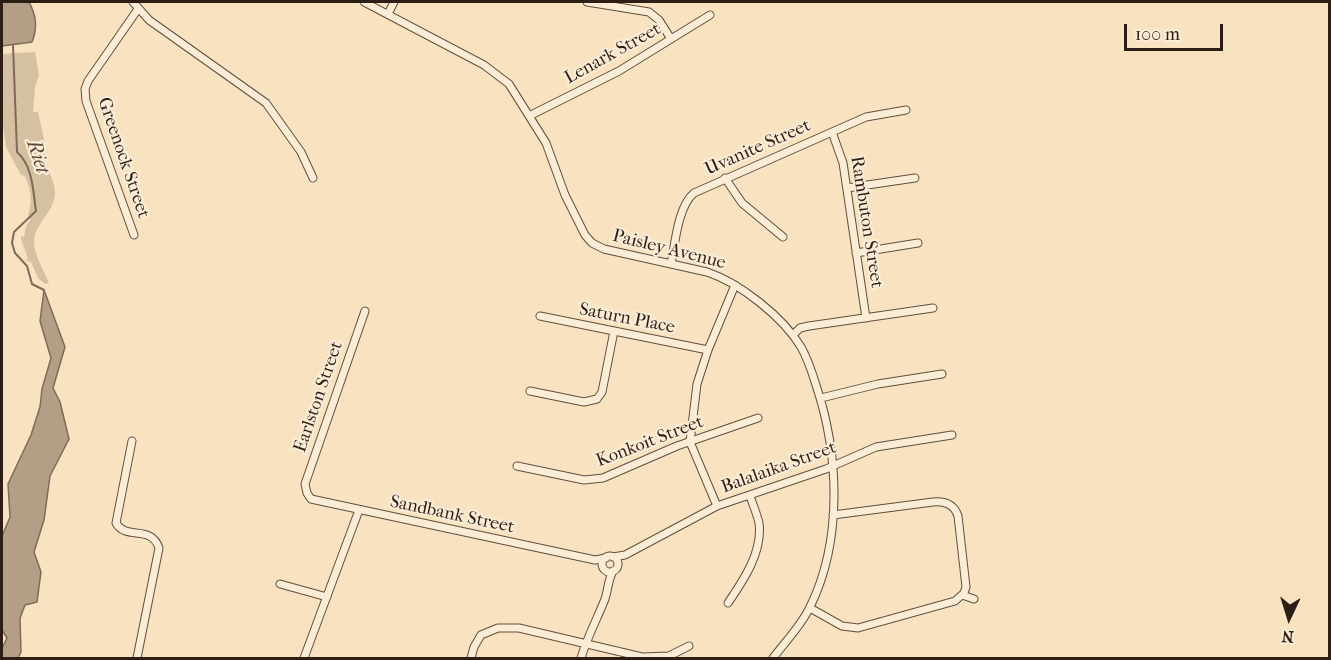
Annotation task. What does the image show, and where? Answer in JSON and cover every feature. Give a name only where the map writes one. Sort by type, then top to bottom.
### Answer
[{"type":"street","points":[[133,2],[149,20],[266,103],[301,152],[313,178]]},
{"type":"street","name":"Paisley Avenue","points":[[364,2],[492,70],[511,88],[549,150],[568,203],[588,239],[596,246],[722,277],[776,317],[793,334],[809,363],[821,398],[830,437],[833,466],[833,515],[825,561],[810,608],[773,658]]},
{"type":"street","points":[[388,14],[394,2]]},
{"type":"street","points":[[587,2],[649,12],[659,20],[671,39]]},
{"type":"street","name":"Greenock Street","points":[[134,235],[85,93],[88,81],[138,9]]},
{"type":"street","name":"Lenark Street","points":[[529,116],[619,70],[710,15]]},
{"type":"street","name":"Uvanite Street","points":[[670,264],[686,202],[694,193],[869,116],[906,110]]},
{"type":"street","name":"Rambuton Street","points":[[831,132],[842,157],[866,318]]},
{"type":"street","points":[[725,178],[742,203],[783,237]]},
{"type":"street","points":[[847,188],[915,178]]},
{"type":"street","points":[[856,253],[918,243]]},
{"type":"street","points":[[717,506],[690,441],[697,384],[708,350],[735,285]]},
{"type":"street","points":[[793,334],[804,327],[933,308]]},
{"type":"street","name":"Earlston Street","points":[[307,493],[305,484],[365,311]]},
{"type":"street","name":"Saturn Place","points":[[540,316],[708,350]]},
{"type":"street","points":[[530,391],[584,402],[597,399],[602,392],[614,331]]},
{"type":"street","points":[[821,398],[872,385],[942,374]]},
{"type":"street","name":"Konkoit Street","points":[[517,466],[578,478],[597,479],[617,473],[690,441],[758,418]]},
{"type":"street","name":"Balalaika Street","points":[[609,558],[625,555],[717,506],[833,466],[876,447],[952,435]]},
{"type":"street","points":[[132,441],[117,523],[122,530],[151,536],[159,548],[137,658]]},
{"type":"street","name":"Sandbank Street","points":[[307,493],[315,501],[595,560],[609,558]]},
{"type":"street","points":[[728,603],[746,576],[758,543],[759,524],[750,496]]},
{"type":"street","points":[[810,608],[842,626],[858,628],[951,602],[962,595],[966,587],[960,524],[956,511],[949,504],[933,502],[833,515]]},
{"type":"street","points":[[304,658],[359,510]]},
{"type":"street","name":"Balalaika Street","points":[[581,658],[585,643],[606,596],[610,571],[625,555]]},
{"type":"street","points":[[609,558],[617,561],[610,571],[603,562],[609,558]]},
{"type":"street","name":"Sandbank Street","points":[[595,560],[610,571]]},
{"type":"street","points":[[280,584],[327,597]]},
{"type":"street","points":[[962,595],[974,599]]},
{"type":"street","points":[[471,658],[474,646],[481,634],[498,628],[519,628],[634,656],[669,656],[689,646]]},
{"type":"shaded area","points":[[2,2],[29,2],[35,21],[32,42],[2,46]]},
{"type":"shaded area","points":[[35,52],[39,75],[35,87],[33,112],[38,112],[44,139],[45,159],[55,193],[52,206],[37,230],[34,244],[49,283],[45,284],[38,278],[31,262],[25,260],[28,259],[21,236],[24,237],[26,226],[31,219],[28,217],[30,192],[25,176],[21,175],[6,147],[2,119],[2,54]]},
{"type":"shaded area","points":[[44,290],[65,347],[53,388],[60,402],[69,439],[50,476],[44,520],[34,552],[41,572],[37,602],[25,605],[20,618],[21,652],[18,658],[2,658],[2,648],[7,638],[2,630],[2,536],[10,517],[8,484],[31,435],[51,358],[40,321]]},
{"type":"waterway","name":"Riet","points":[[13,45],[17,152],[29,172],[36,211],[14,232],[12,243],[15,253],[27,266],[32,284],[44,290]]}]
